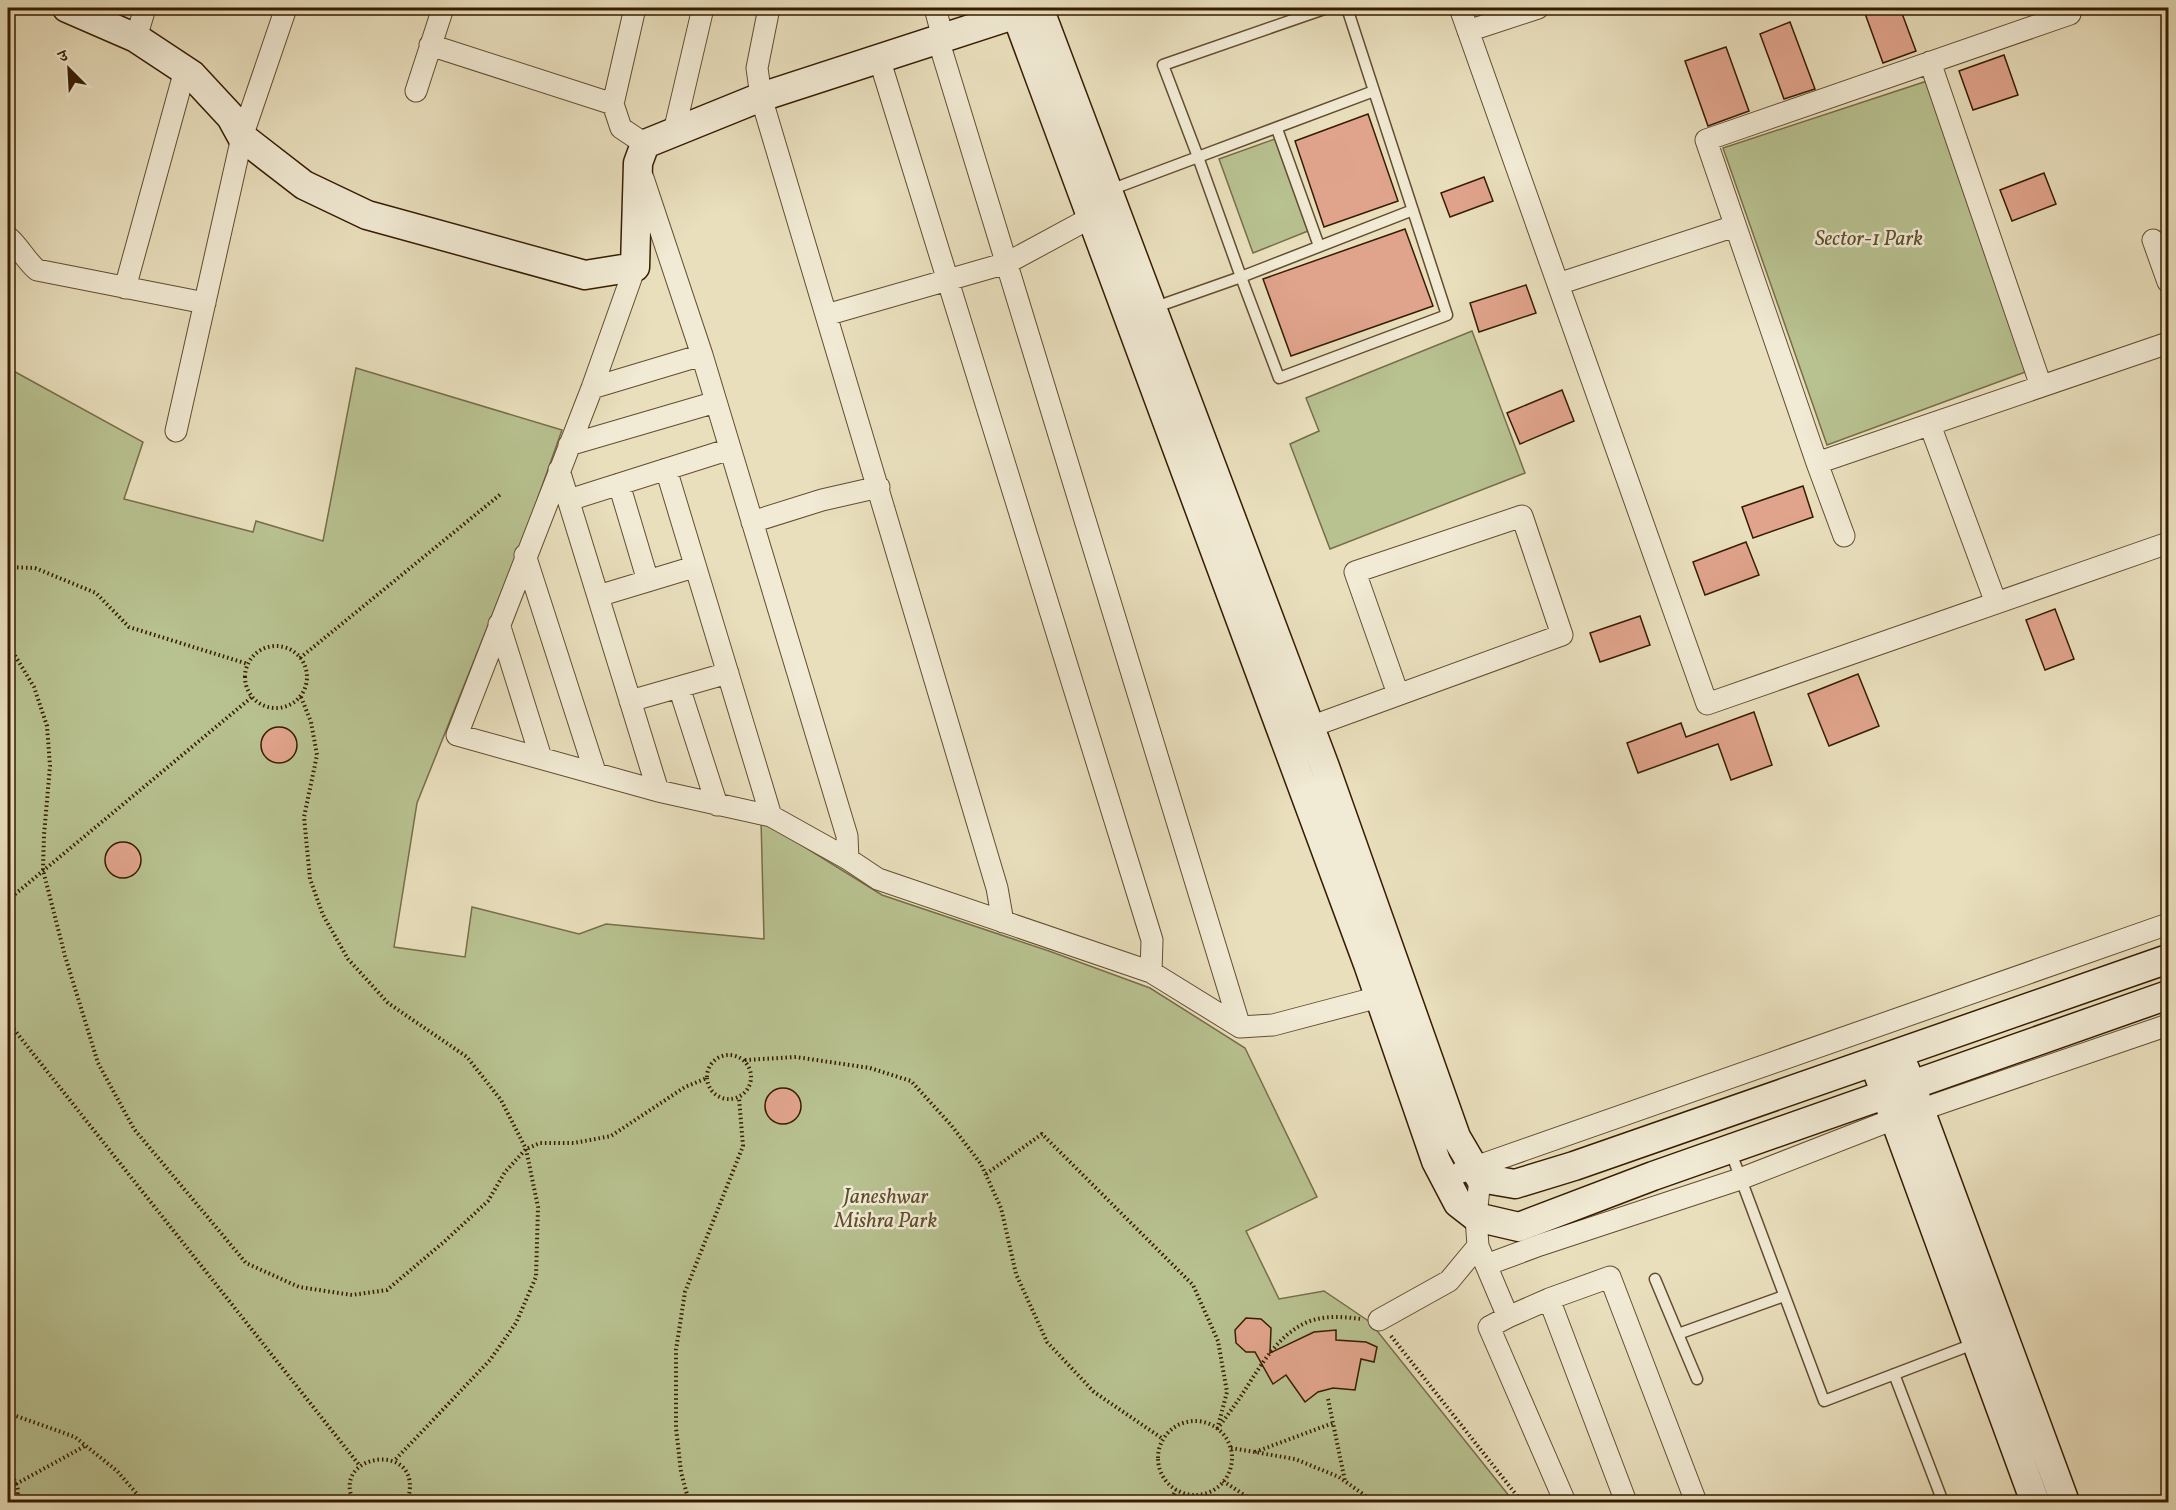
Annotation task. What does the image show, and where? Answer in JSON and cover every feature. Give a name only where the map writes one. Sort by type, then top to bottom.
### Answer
[{"type":"street","points":[[67,8],[136,38],[185,70],[231,117],[242,137],[304,184],[367,215],[585,276],[635,267]]},
{"type":"street","points":[[136,38],[145,8]]},
{"type":"street","points":[[176,431],[242,137],[286,8]]},
{"type":"street","points":[[416,91],[443,8]]},
{"type":"street","points":[[635,8],[613,104],[621,128],[641,153],[847,836],[848,859]]},
{"type":"street","points":[[674,132],[703,8]]},
{"type":"street","points":[[769,8],[757,68],[761,97],[997,888],[1003,922]]},
{"type":"street","points":[[935,8],[941,38],[1007,263],[1240,1027]]},
{"type":"street","points":[[1460,8],[1707,704],[2169,543]]},
{"type":"street","points":[[1468,31],[1538,8]]},
{"type":"street","points":[[641,153],[674,132],[761,97],[1027,9]]},
{"type":"street","points":[[1027,9],[1107,191],[1153,309],[1310,726],[1456,1137],[1477,1173],[1476,1217],[1482,1256],[1508,1317]]},
{"type":"street","points":[[1027,9],[1092,217],[1379,997],[1436,1161],[1458,1203],[1476,1217],[1519,1227],[1730,1149],[2169,1025]]},
{"type":"street","points":[[1844,536],[1706,140],[2070,14]]},
{"type":"street","points":[[430,45],[613,104]]},
{"type":"street","points":[[879,58],[1152,940],[1150,972]]},
{"type":"street","points":[[1930,62],[2042,386]]},
{"type":"street","points":[[125,288],[185,70]]},
{"type":"street","points":[[641,153],[635,267],[592,388],[525,555],[457,735],[658,791],[771,816],[848,859],[878,879],[1150,972],[1240,1027],[1273,1025],[1379,997]]},
{"type":"street","points":[[826,315],[1007,263],[1092,217]]},
{"type":"street","points":[[1558,284],[1735,226]]},
{"type":"street","points":[[8,237],[18,245],[23,256],[37,270],[205,303]]},
{"type":"street","points":[[2153,240],[2169,282]]},
{"type":"street","points":[[1817,463],[2169,343]]},
{"type":"street","points":[[592,388],[702,355]]},
{"type":"street","points":[[569,445],[716,402]]},
{"type":"street","points":[[1930,425],[1996,603]]},
{"type":"street","points":[[569,500],[730,449]]},
{"type":"street","points":[[559,470],[658,791]]},
{"type":"street","points":[[666,470],[771,816]]},
{"type":"street","points":[[619,484],[648,581]]},
{"type":"street","points":[[752,522],[822,500],[879,488]]},
{"type":"street","points":[[1310,726],[1562,635],[1522,516],[1355,572],[1398,694]]},
{"type":"street","points":[[525,555],[595,772]]},
{"type":"street","points":[[598,596],[694,567]]},
{"type":"street","points":[[499,624],[542,758]]},
{"type":"street","points":[[630,701],[728,673]]},
{"type":"street","points":[[680,687],[717,805]]},
{"type":"street","points":[[1444,1177],[1477,1173],[2169,924]]},
{"type":"street","points":[[1477,1173],[1515,1184],[1574,1166],[2169,958]]},
{"type":"street","points":[[1379,1320],[1449,1281],[1482,1256],[1540,1245],[1740,1179],[1903,1102],[2169,995]]},
{"type":"street","points":[[1886,1057],[2065,1503]]},
{"type":"street","points":[[1903,1102],[1976,1343],[2035,1503]]},
{"type":"street","points":[[1565,1503],[1489,1327],[1549,1299],[1610,1277],[1696,1503]]},
{"type":"street","points":[[1549,1299],[1626,1503]]},
{"type":"lane","points":[[1327,8],[1163,65],[1278,378],[1447,315],[1347,8]]},
{"type":"lane","points":[[1107,191],[1278,129],[1374,91]]},
{"type":"lane","points":[[1278,129],[1319,246]]},
{"type":"lane","points":[[1153,309],[1413,210]]},
{"type":"lane","points":[[1730,1149],[1824,1401],[1976,1343]]},
{"type":"lane","points":[[1655,1279],[1696,1379]]},
{"type":"lane","points":[[1678,1334],[1784,1296]]},
{"type":"lane","points":[[1894,1374],[1943,1503]]},
{"type":"path","points":[[300,658],[502,493]]},
{"type":"path","points":[[8,567],[35,568],[96,593],[129,627],[248,664]]},
{"type":"path","points":[[8,645],[34,687],[47,726],[50,766],[43,870],[65,956],[98,1063],[134,1129],[246,1263],[299,1287],[352,1295],[387,1290],[488,1201],[505,1172],[526,1149],[540,1143],[574,1143],[611,1136],[685,1088],[706,1078]]},
{"type":"path","points":[[272,646],[284,647],[295,652],[307,673],[306,685],[301,696],[292,705],[280,709],[267,708],[256,703],[244,681],[248,664],[260,650],[272,646]]},
{"type":"path","points":[[301,696],[311,723],[317,755],[304,817],[310,879],[323,915],[348,959],[388,1003],[467,1057],[501,1101],[526,1149],[538,1207],[536,1277],[516,1323],[490,1360],[394,1461]]},
{"type":"path","points":[[8,900],[252,698]]},
{"type":"path","points":[[8,1022],[360,1466]]},
{"type":"path","points":[[728,1054],[745,1060],[752,1076],[751,1084],[746,1092],[739,1098],[730,1100],[722,1099],[714,1094],[706,1078],[712,1062],[728,1054]]},
{"type":"path","points":[[745,1060],[796,1057],[870,1068],[911,1081],[951,1125],[981,1164],[1001,1208],[1016,1274],[1047,1342],[1094,1392],[1163,1439]]},
{"type":"path","points":[[689,1503],[681,1472],[676,1428],[676,1350],[686,1292],[743,1146],[739,1098]]},
{"type":"path","points":[[986,1174],[1042,1134],[1193,1285],[1218,1341],[1227,1392],[1217,1429]]},
{"type":"path","points":[[1217,1429],[1258,1368],[1282,1339],[1310,1321],[1338,1317],[1379,1320],[1522,1503]]},
{"type":"path","points":[[1328,1399],[1345,1482]]},
{"type":"path","points":[[8,1413],[75,1437],[117,1471],[144,1503]]},
{"type":"path","points":[[1200,1421],[1214,1425],[1224,1435],[1231,1448],[1232,1462],[1227,1476],[1217,1487],[1204,1493],[1190,1494],[1176,1490],[1165,1480],[1159,1467],[1158,1453],[1163,1439],[1172,1428],[1185,1422],[1200,1421]]},
{"type":"path","points":[[1255,1452],[1333,1423]]},
{"type":"path","points":[[16,1484],[85,1446]]},
{"type":"path","points":[[1231,1448],[1296,1459],[1340,1478],[1374,1503]]},
{"type":"path","points":[[354,1503],[350,1487],[353,1476],[360,1466],[370,1460],[382,1458],[394,1461],[403,1468],[409,1479],[411,1490],[407,1503]]},
{"type":"path","points":[[8,1473],[16,1484],[15,1503]]},
{"type":"path","points":[[1223,1481],[1255,1503]]},
{"type":"path","points":[[1169,1503],[1176,1490]]},
{"type":"green space","name":"Sector-1 Park","points":[[1927,81],[2028,371],[1827,445],[1723,148]]},
{"type":"green space","points":[[1275,139],[1308,231],[1253,253],[1219,159]]},
{"type":"green space","points":[[1472,331],[1525,473],[1330,549],[1290,444],[1319,431],[1306,398]]},
{"type":"green space","name":"Janeshwar Mishra Park","points":[[8,368],[143,442],[124,499],[253,532],[256,521],[323,541],[356,368],[562,430],[529,523],[417,803],[394,947],[465,957],[472,907],[579,934],[606,924],[764,939],[761,820],[882,895],[1049,951],[1150,988],[1245,1048],[1317,1197],[1246,1231],[1279,1299],[1324,1291],[1370,1322],[1514,1502],[8,1502]]},
{"type":"building","points":[[1863,8],[1900,8],[1916,51],[1883,63]]},
{"type":"building","points":[[1790,22],[1815,89],[1784,99],[1760,34]]},
{"type":"building","points":[[1726,47],[1749,111],[1708,126],[1685,61]]},
{"type":"building","points":[[2004,55],[2018,95],[1973,110],[1959,71]]},
{"type":"building","points":[[1368,114],[1398,201],[1324,227],[1295,141]]},
{"type":"building","points":[[2044,173],[2056,204],[2012,221],[2000,190]]},
{"type":"building","points":[[1484,177],[1493,201],[1450,217],[1441,193]]},
{"type":"building","points":[[1405,229],[1433,306],[1291,356],[1263,279]]},
{"type":"building","points":[[1526,285],[1536,313],[1479,332],[1470,303]]},
{"type":"building","points":[[1562,390],[1574,421],[1520,444],[1507,413]]},
{"type":"building","points":[[1803,486],[1813,517],[1753,538],[1742,507]]},
{"type":"building","points":[[1746,542],[1759,575],[1705,595],[1693,562]]},
{"type":"building","points":[[2055,609],[2074,659],[2045,670],[2026,620]]},
{"type":"building","points":[[1640,616],[1650,645],[1600,662],[1590,633]]},
{"type":"building","points":[[1858,674],[1879,726],[1829,746],[1808,694]]},
{"type":"building","points":[[1754,712],[1772,765],[1731,780],[1718,744],[1638,773],[1627,743],[1681,723],[1686,737]]},
{"type":"building","points":[[279,727],[292,732],[297,745],[292,758],[279,763],[266,758],[261,745],[266,732]]},
{"type":"building","points":[[123,842],[136,847],[141,860],[136,873],[123,878],[110,873],[105,860],[110,847]]},
{"type":"building","points":[[783,1088],[796,1093],[801,1106],[796,1119],[783,1124],[770,1119],[765,1106],[770,1093]]},
{"type":"building","points":[[1246,1318],[1261,1319],[1271,1328],[1270,1353],[1314,1332],[1336,1330],[1336,1340],[1366,1342],[1377,1347],[1374,1362],[1361,1359],[1355,1390],[1333,1388],[1318,1392],[1305,1402],[1286,1375],[1273,1384],[1255,1352],[1246,1352],[1236,1343],[1235,1330]]}]
